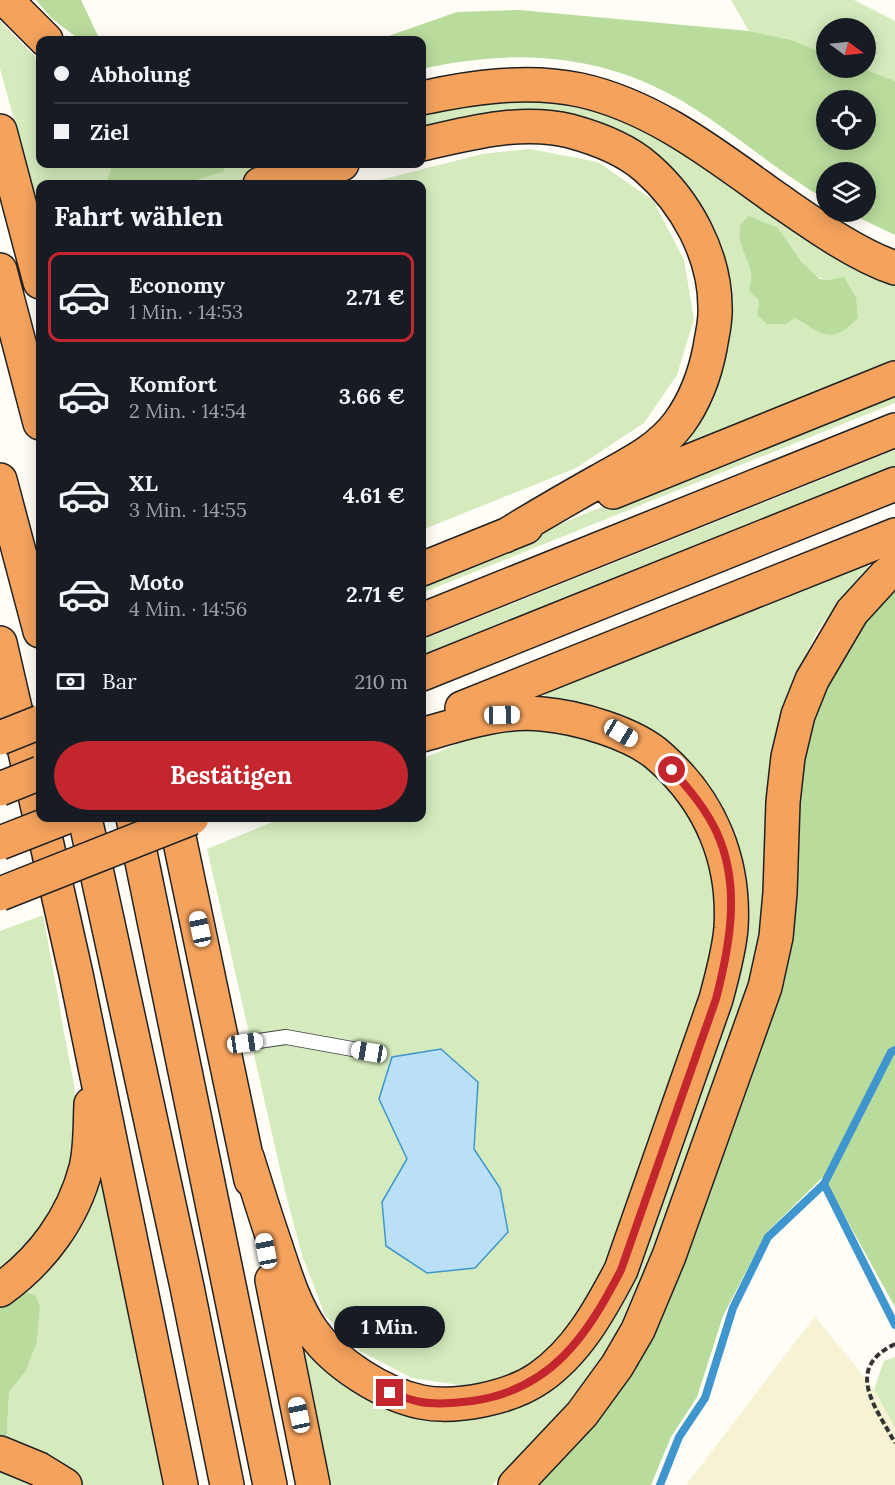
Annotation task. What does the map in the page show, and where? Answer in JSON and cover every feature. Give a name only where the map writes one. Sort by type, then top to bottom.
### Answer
[{"type":"highway","points":[[6,0],[42,36]]},
{"type":"highway","points":[[426,97],[489,86],[537,86],[579,90],[648,114],[681,133],[807,220],[850,246],[895,268]]},
{"type":"highway","points":[[426,143],[473,132],[521,128],[569,131],[599,141],[625,153],[646,167],[668,188],[687,214],[701,242],[711,272],[716,307],[707,364],[696,393],[679,422],[659,446],[505,536]]},
{"type":"highway","points":[[0,131],[36,267]]},
{"type":"highway","points":[[276,180],[326,168]]},
{"type":"highway","points":[[0,270],[36,408]]},
{"type":"highway","points":[[426,567],[895,378]]},
{"type":"highway","points":[[426,618],[895,429]]},
{"type":"highway","points":[[0,480],[36,616]]},
{"type":"highway","points":[[426,672],[895,484]]},
{"type":"highway","points":[[426,723],[895,535]]},
{"type":"highway","points":[[515,1485],[582,1414],[617,1366],[638,1330],[660,1277],[765,987],[776,937],[783,802],[788,757],[798,715],[812,680],[852,612],[895,568]]},
{"type":"highway","points":[[0,643],[36,796]]},
{"type":"highway","points":[[247,1157],[296,1304],[314,1333],[339,1359],[390,1393],[423,1402],[455,1404],[488,1399],[517,1390],[548,1371],[578,1341],[600,1310],[621,1270],[716,999],[726,960],[731,929],[730,898],[726,863],[717,834],[703,808],[660,756],[621,733],[584,722],[542,714],[502,715],[426,734]]},
{"type":"highway","points":[[0,738],[36,724]]},
{"type":"highway","points":[[0,789],[36,775]]},
{"type":"highway","points":[[42,822],[76,974],[181,1485]]},
{"type":"highway","points":[[0,843],[54,822]]},
{"type":"highway","points":[[86,822],[185,1275],[227,1485]]},
{"type":"highway","points":[[134,822],[270,1485]]},
{"type":"highway","points":[[176,822],[247,1157],[313,1485]]},
{"type":"highway","points":[[0,894],[182,822]]},
{"type":"highway","points":[[0,1290],[22,1275],[44,1251],[75,1200],[86,1167],[91,1100],[76,974]]},
{"type":"highway","points":[[0,1453],[39,1469],[65,1485]]},
{"type":"lane","points":[[224,1046],[286,1038],[369,1052]]},
{"type":"path","points":[[895,1344],[882,1350],[870,1364],[866,1375],[869,1393],[895,1443]]},
{"type":"shaded area","points":[[815,1316],[874,1389],[895,1428],[895,1485],[686,1485]]},
{"type":"green space","points":[[36,0],[81,0],[98,36],[75,36],[51,18]]},
{"type":"green space","points":[[731,0],[854,0],[895,21],[895,81],[876,74],[876,18],[816,18],[816,50],[792,40],[749,31]]},
{"type":"green space","points":[[519,10],[749,31],[792,40],[816,50],[816,78],[876,78],[876,74],[895,81],[895,235],[868,222],[876,222],[876,162],[816,162],[816,194],[695,109],[630,76],[597,66],[528,57],[493,58],[426,68],[426,36],[388,36],[457,12]]},
{"type":"green space","points":[[0,21],[36,58],[36,168],[111,168],[107,180],[36,180],[36,198],[0,69]]},
{"type":"green space","points":[[514,99],[566,103],[603,112],[636,124],[895,279],[895,363],[665,459],[726,292],[608,133],[426,138],[426,114],[476,102]],"holes":[[[778,228],[805,267],[820,278],[829,280],[809,327],[795,318],[757,315],[759,301],[749,291],[750,271],[740,239]]]},
{"type":"green space","points":[[530,149],[598,162],[653,200],[684,260],[694,319],[677,375],[644,423],[576,468],[426,528],[426,180],[380,180],[482,154]]},
{"type":"green space","points":[[111,168],[225,168],[223,172],[196,180],[107,180]]},
{"type":"green space","points":[[225,168],[295,168],[246,180],[196,180],[223,172]]},
{"type":"green space","points":[[749,216],[778,228],[802,263],[820,279],[844,277],[856,298],[858,318],[841,332],[828,334],[821,333],[795,318],[786,324],[767,324],[757,315],[759,301],[749,291],[750,268],[740,237],[740,225]]},
{"type":"green space","points":[[895,388],[895,403],[426,591],[426,578]]},
{"type":"green space","points":[[895,450],[895,469],[426,656],[426,638]]},
{"type":"green space","points":[[867,563],[869,569],[852,586],[818,630],[791,686],[781,717],[765,903],[754,972],[651,1265],[617,1339],[561,1415],[492,1485],[331,1485],[301,1339],[431,1417],[497,1416],[560,1376],[740,967],[704,792],[554,705],[543,693]]},
{"type":"green space","points":[[895,583],[895,1307],[823,1177],[766,1233],[723,1316],[697,1397],[671,1437],[651,1485],[535,1485],[678,1275],[797,790],[808,725],[836,658]]},
{"type":"green space","points":[[549,728],[635,755],[690,802],[718,863],[718,928],[697,1004],[636,1182],[589,1307],[538,1364],[473,1387],[412,1378],[360,1351],[325,1315],[302,1255],[286,1195],[207,849],[272,822],[426,822],[426,757],[479,735]]},
{"type":"green space","points":[[43,915],[73,1079],[77,1131],[69,1173],[54,1210],[31,1243],[0,1270],[0,931]]},
{"type":"green space","points":[[104,1166],[168,1485],[84,1485],[0,1439],[7,1434],[9,1392],[26,1371],[37,1342],[40,1307],[24,1291]]},
{"type":"green space","points":[[24,1291],[36,1296],[40,1307],[37,1342],[26,1371],[9,1392],[7,1434],[0,1439],[0,1306]]},
{"type":"green space","points":[[895,1357],[895,1428],[874,1389],[884,1361]]},
{"type":"green space","points":[[0,1468],[35,1485],[0,1485]]},
{"type":"water","points":[[441,1049],[478,1082],[474,1149],[500,1188],[508,1232],[475,1268],[427,1273],[386,1246],[382,1202],[407,1159],[379,1099],[392,1057]]},
{"type":"waterway","points":[[895,1050],[891,1052],[824,1184],[895,1325]]},
{"type":"waterway","points":[[660,1485],[679,1437],[705,1398],[733,1308],[768,1237],[824,1184]]},
{"type":"route","points":[[390,1393],[423,1402],[455,1404],[488,1399],[517,1390],[539,1378],[557,1364],[578,1341],[600,1310],[621,1270],[716,999],[731,929],[726,863],[717,834],[703,808],[672,770]]}]
